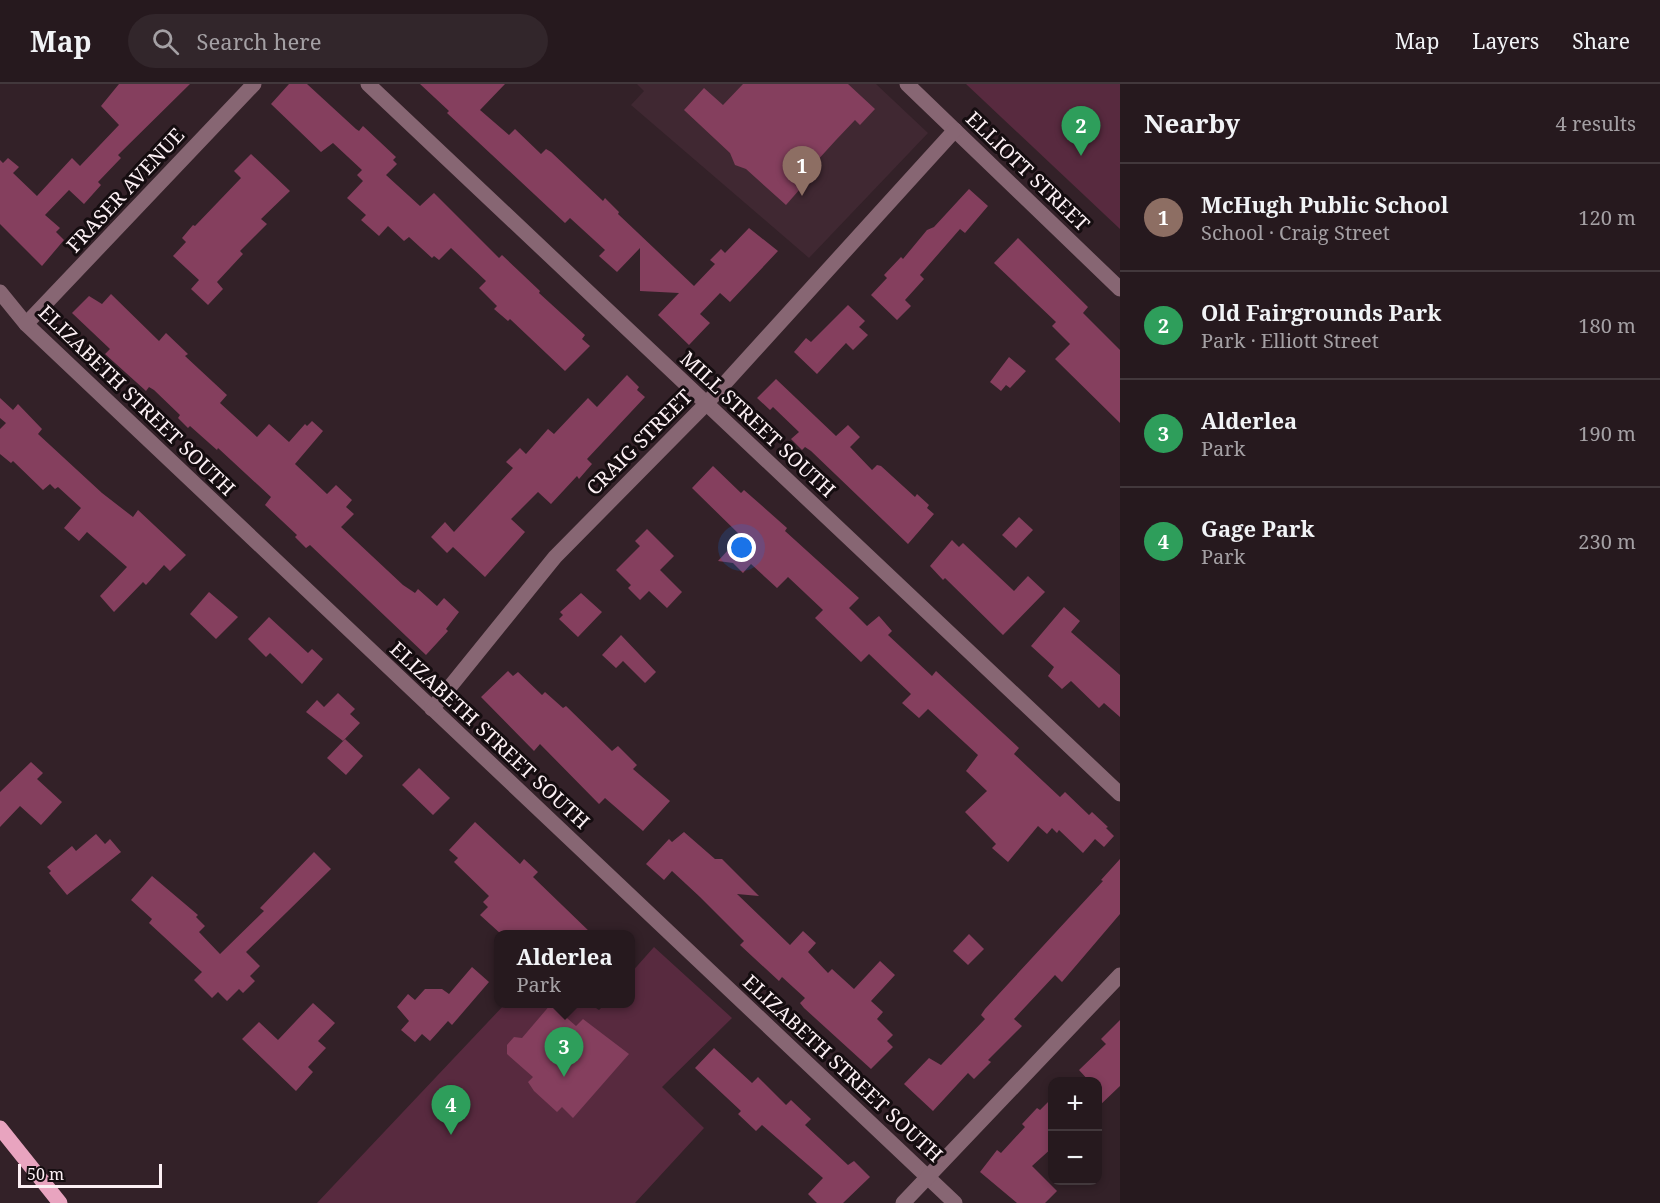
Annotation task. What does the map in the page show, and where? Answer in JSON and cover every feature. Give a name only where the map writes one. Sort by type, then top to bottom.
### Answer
[{"type":"main road","points":[[0,1128],[60,1203]]},
{"type":"street","name":"FRASER AVENUE","points":[[26,324],[254,84]]},
{"type":"street","name":"MILL STREET SOUTH","points":[[368,84],[1120,794]]},
{"type":"street","name":"ELLIOTT STREET","points":[[907,84],[1120,289]]},
{"type":"street","name":"CRAIG STREET","points":[[432,709],[555,557],[706,404],[955,130]]},
{"type":"street","name":"ELIZABETH STREET SOUTH","points":[[0,292],[26,324],[955,1203]]},
{"type":"street","points":[[903,1203],[1120,975]]},
{"type":"shaded area","points":[[637,84],[876,84],[928,133],[809,258],[631,105],[644,91]]},
{"type":"shaded area","points":[[966,84],[1120,84],[1120,229]]},
{"type":"shaded area","points":[[654,947],[732,1018],[662,1087],[704,1128],[635,1203],[317,1203],[501,1008],[596,1008],[599,1010],[601,1008],[635,1008],[635,968]]},
{"type":"building","points":[[119,84],[190,84],[118,155],[121,158],[98,182],[101,185],[84,204],[69,190],[45,215],[60,228],[56,232],[64,240],[42,266],[0,224],[0,160],[3,163],[8,158],[19,167],[13,173],[37,196],[72,158],[80,166],[119,125],[101,106]]},
{"type":"building","points":[[289,84],[307,84],[356,129],[359,131],[363,126],[396,157],[393,160],[397,164],[386,175],[420,206],[434,193],[499,258],[502,255],[585,335],[582,339],[590,346],[565,371],[510,319],[508,321],[494,309],[497,306],[479,288],[486,281],[451,248],[439,260],[434,256],[432,258],[409,237],[404,241],[388,226],[379,236],[361,220],[366,215],[347,198],[363,181],[357,175],[362,170],[333,143],[321,152],[271,104]]},
{"type":"building","points":[[420,84],[505,84],[480,110],[509,135],[515,129],[541,154],[546,149],[551,152],[603,201],[605,198],[619,212],[618,214],[694,286],[715,264],[710,260],[721,249],[725,253],[749,228],[778,251],[730,302],[720,293],[700,314],[710,323],[689,345],[658,315],[679,293],[640,291],[640,248],[617,272],[599,256],[605,250],[570,218],[565,223],[447,113],[449,111]]},
{"type":"building","points":[[743,84],[848,84],[875,109],[860,125],[855,120],[836,140],[795,185],[800,189],[786,205],[746,169],[735,165],[730,153],[684,110],[704,88],[723,105]]},
{"type":"building","points":[[251,154],[290,191],[261,219],[267,224],[240,251],[243,254],[217,282],[223,289],[208,305],[191,289],[199,280],[173,256],[186,242],[182,238],[193,225],[195,226],[241,178],[234,171]]},
{"type":"building","points":[[969,189],[988,206],[965,233],[960,229],[920,275],[924,279],[905,300],[911,306],[897,320],[871,295],[887,278],[884,275],[901,257],[903,259],[927,230],[934,227]]},
{"type":"building","points":[[1018,238],[1088,307],[1083,313],[1120,350],[1120,423],[1055,359],[1070,344],[1052,326],[1056,322],[994,263]]},
{"type":"building","points":[[111,294],[159,341],[166,333],[188,354],[185,356],[227,395],[220,403],[257,437],[269,424],[289,442],[305,424],[307,426],[312,421],[323,431],[295,464],[327,494],[336,485],[352,500],[346,507],[354,514],[341,527],[403,585],[415,593],[418,589],[437,606],[444,598],[459,612],[446,629],[448,631],[426,655],[310,545],[306,548],[295,537],[297,535],[265,505],[271,497],[218,448],[217,450],[190,426],[188,428],[178,418],[180,415],[154,390],[149,387],[146,391],[105,354],[110,349],[72,313],[89,296],[102,304]]},
{"type":"building","points":[[848,305],[865,321],[859,327],[868,335],[853,350],[846,343],[817,374],[794,352],[806,338],[811,342]]},
{"type":"building","points":[[1009,357],[1026,371],[1010,388],[1006,385],[1001,391],[990,382]]},
{"type":"building","points":[[627,375],[645,397],[587,459],[592,464],[579,479],[577,476],[551,504],[538,492],[511,519],[525,532],[485,577],[453,547],[447,553],[431,537],[445,522],[454,532],[513,468],[506,462],[520,448],[526,454],[548,429],[554,434],[588,398],[597,407]]},
{"type":"building","points":[[776,379],[836,436],[848,425],[860,437],[850,447],[872,470],[877,465],[881,466],[915,497],[917,494],[929,505],[927,508],[934,514],[908,544],[811,451],[805,447],[802,450],[791,439],[799,432],[773,407],[770,410],[757,398]]},
{"type":"building","points":[[0,398],[13,410],[18,404],[42,429],[38,434],[102,493],[133,517],[138,510],[186,555],[170,571],[164,565],[146,585],[143,582],[114,612],[100,596],[127,567],[87,532],[79,541],[64,528],[81,508],[58,487],[55,489],[50,484],[43,490],[13,461],[11,463],[0,454],[0,429],[6,423],[0,418]]},
{"type":"building","points":[[713,466],[741,493],[744,490],[787,528],[785,531],[859,598],[849,608],[867,626],[879,616],[892,631],[888,635],[932,676],[936,671],[1019,748],[1014,754],[1060,797],[1065,792],[1089,815],[1092,812],[1108,827],[1106,828],[1114,836],[1104,847],[1095,839],[1083,853],[1059,830],[1057,833],[1052,828],[1047,834],[1038,826],[1008,862],[992,848],[996,844],[965,812],[987,791],[966,771],[978,755],[928,709],[919,718],[902,703],[911,694],[869,654],[861,662],[815,618],[823,610],[788,577],[777,588],[751,564],[743,573],[733,563],[718,561],[741,536],[692,488]]},
{"type":"building","points":[[1019,517],[1033,530],[1016,548],[1002,535]]},
{"type":"building","points":[[647,529],[674,556],[660,570],[682,592],[667,608],[649,591],[640,600],[628,588],[631,585],[616,570],[640,546],[635,541]]},
{"type":"building","points":[[952,540],[959,547],[963,543],[1014,591],[1028,576],[1045,592],[1003,635],[930,566]]},
{"type":"building","points":[[209,592],[238,617],[216,639],[190,614]]},
{"type":"building","points":[[581,593],[602,612],[578,637],[559,619],[563,615],[560,612]]},
{"type":"building","points":[[1064,607],[1080,621],[1071,632],[1120,675],[1120,717],[1104,703],[1099,708],[1071,681],[1062,689],[1048,676],[1054,667],[1031,646]]},
{"type":"building","points":[[269,617],[308,653],[312,649],[323,659],[302,684],[270,653],[266,657],[248,639]]},
{"type":"building","points":[[621,635],[656,672],[645,683],[623,661],[616,668],[602,655]]},
{"type":"building","points":[[508,671],[513,676],[518,672],[542,695],[545,692],[563,708],[566,706],[612,751],[618,746],[637,765],[633,769],[670,801],[643,831],[605,798],[599,804],[540,744],[534,751],[481,697]]},
{"type":"building","points":[[338,693],[355,709],[350,714],[360,723],[343,741],[306,712],[317,700],[324,707]]},
{"type":"building","points":[[345,739],[363,756],[346,775],[327,758]]},
{"type":"building","points":[[31,762],[43,773],[37,779],[62,802],[41,825],[20,806],[0,827],[0,792]]},
{"type":"building","points":[[419,768],[450,798],[433,815],[402,785]]},
{"type":"building","points":[[475,822],[520,864],[524,859],[538,872],[533,877],[588,930],[497,930],[480,915],[488,907],[483,902],[489,896],[454,862],[458,858],[449,850]]},
{"type":"building","points":[[684,832],[715,859],[722,859],[759,896],[737,894],[790,945],[803,931],[816,943],[808,952],[828,973],[832,969],[854,989],[880,961],[895,975],[871,1001],[883,1012],[877,1019],[893,1035],[887,1041],[893,1047],[871,1069],[804,1008],[800,1003],[805,998],[782,977],[779,981],[740,945],[744,941],[672,871],[664,880],[646,864],[669,839],[672,842]]},
{"type":"building","points":[[96,834],[105,844],[110,839],[121,852],[67,895],[49,873],[51,871],[47,867],[72,846],[76,851]]},
{"type":"building","points":[[314,852],[331,869],[246,952],[260,966],[250,976],[255,981],[243,993],[239,989],[227,1001],[218,992],[212,998],[194,980],[202,972],[149,923],[152,919],[131,900],[152,876],[198,915],[196,917],[205,926],[199,932],[220,954],[264,911],[260,908]]},
{"type":"building","points":[[1120,859],[1120,914],[1062,982],[1055,975],[1014,1019],[1022,1026],[988,1060],[991,1062],[974,1079],[968,1073],[933,1111],[904,1084],[929,1058],[941,1065],[985,1019],[981,1015],[985,1009],[1103,881],[1101,880]]},
{"type":"building","points":[[969,934],[984,949],[968,965],[953,951]]},
{"type":"building","points":[[472,967],[489,982],[452,1025],[448,1021],[430,1041],[422,1034],[415,1042],[401,1030],[409,1021],[397,1007],[408,994],[415,1000],[425,989],[442,989],[449,994]]},
{"type":"building","points":[[313,1003],[335,1023],[318,1041],[326,1048],[308,1067],[313,1072],[296,1091],[242,1039],[259,1022],[278,1040]]},
{"type":"building","points":[[548,1008],[556,1008],[576,1026],[583,1019],[629,1054],[573,1118],[562,1107],[557,1112],[534,1091],[528,1082],[533,1077],[507,1054],[507,1045],[514,1037],[522,1038]]},
{"type":"building","points":[[1120,1020],[1120,1086],[1102,1103],[1102,1077],[1085,1077],[1079,1070],[1106,1044],[1101,1039]]},
{"type":"building","points":[[714,1048],[752,1083],[758,1077],[786,1105],[791,1100],[811,1119],[805,1125],[848,1165],[854,1161],[870,1177],[843,1203],[817,1203],[808,1194],[823,1178],[762,1125],[756,1131],[738,1114],[741,1111],[695,1068]]},
{"type":"building","points":[[1048,1102],[1048,1152],[1032,1166],[1048,1182],[1048,1185],[1057,1191],[1045,1203],[1017,1203],[980,1172],[997,1150],[1001,1153],[1025,1127],[1022,1124],[1037,1108],[1040,1110]]},
{"type":"place","name":"Old Fairgrounds Park","points":[[1081,156]]},
{"type":"place","name":"McHugh Public School","points":[[802,196]]},
{"type":"place","name":"Alderlea","points":[[564,1077]]},
{"type":"place","name":"Gage Park","points":[[451,1135]]}]
